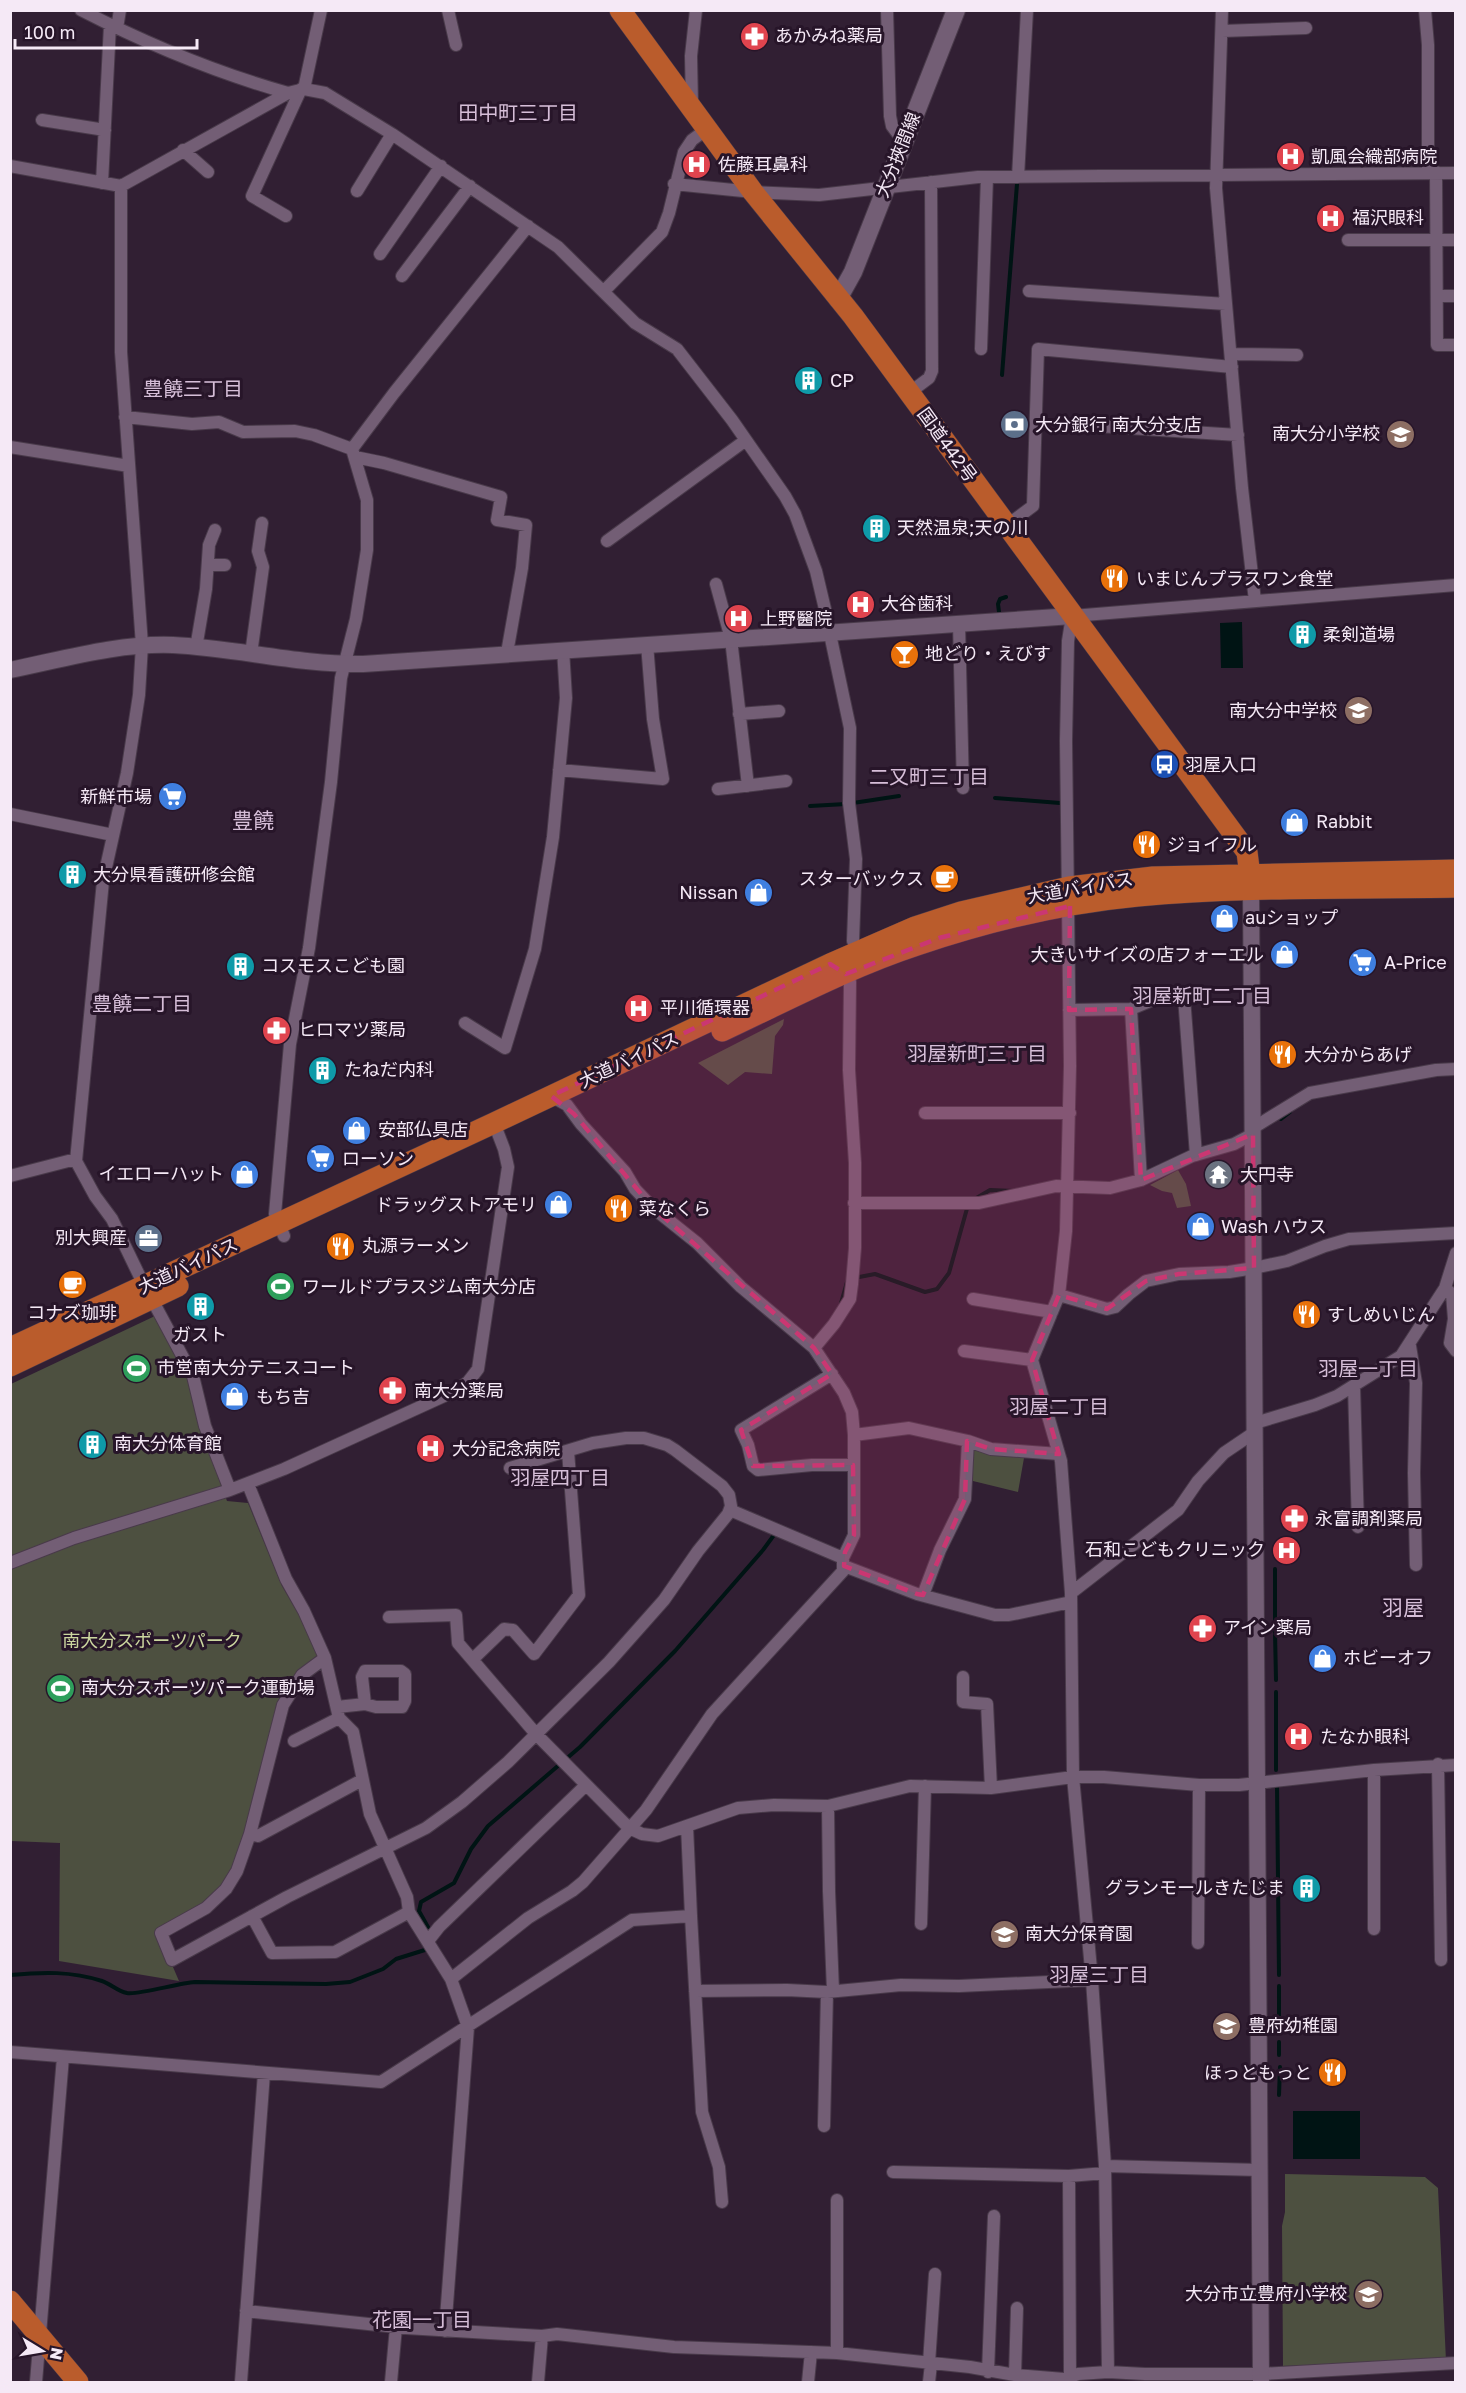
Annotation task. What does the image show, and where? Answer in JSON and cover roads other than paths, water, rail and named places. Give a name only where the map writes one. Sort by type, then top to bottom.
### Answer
[{"type":"highway","name":"国道442号","points":[[620,10],[753,192],[909,393],[1247,852],[1251,881]]},
{"type":"highway","name":"大道バイパス","points":[[1251,881],[1455,870]]},
{"type":"highway","name":"大道バイパス","points":[[10,1348],[148,1292],[863,958],[974,928],[1069,897],[1153,877],[1455,887]]},
{"type":"highway","name":"大道バイパス","points":[[10,1366],[148,1292]]},
{"type":"highway","points":[[10,2301],[78,2382]]},
{"type":"main road","name":"大分挾間線","points":[[838,299],[850,278],[956,10]]},
{"type":"street","points":[[81,10],[174,53],[260,86],[288,93]]},
{"type":"street","points":[[102,183],[114,27],[120,10]]},
{"type":"street","points":[[286,216],[252,196],[303,89],[321,10]]},
{"type":"street","points":[[448,10],[456,45]]},
{"type":"street","points":[[692,109],[691,56],[696,10]]},
{"type":"street","points":[[887,10],[890,116],[892,126],[904,142]]},
{"type":"street","points":[[1018,177],[1027,10]]},
{"type":"street","points":[[1222,10],[1215,174],[1255,601]]},
{"type":"street","points":[[1425,10],[1437,241],[1437,345],[1455,345]]},
{"type":"street","points":[[1222,32],[1306,28]]},
{"type":"street","points":[[10,166],[122,186],[288,93],[303,89],[319,91],[333,97],[393,134],[566,253],[635,323],[677,349],[785,496],[799,523],[820,584],[850,728],[849,803],[856,859],[853,941],[863,958]]},
{"type":"street","points":[[42,120],[105,130]]},
{"type":"street","points":[[604,291],[658,238],[667,220],[674,184],[688,143],[707,129]]},
{"type":"street","points":[[357,191],[393,134]]},
{"type":"street","points":[[183,150],[208,172]]},
{"type":"street","points":[[380,254],[441,166]]},
{"type":"street","points":[[674,184],[753,192],[825,195],[987,177],[1455,173]]},
{"type":"street","points":[[981,349],[987,177]]},
{"type":"street","points":[[909,393],[929,378],[932,371],[931,182]]},
{"type":"street","points":[[122,186],[121,352],[142,645],[135,724],[127,773],[103,881],[99,912],[92,1013],[76,1159],[90,1188],[112,1219],[193,1376],[208,1433],[230,1491]]},
{"type":"street","points":[[402,276],[470,186]]},
{"type":"street","points":[[353,453],[394,393],[528,226]]},
{"type":"street","points":[[1348,240],[1455,240]]},
{"type":"street","points":[[1029,291],[1226,304]]},
{"type":"street","points":[[1437,296],[1455,296]]},
{"type":"street","points":[[1006,526],[1033,506],[1038,349],[1232,360],[1297,355]]},
{"type":"street","points":[[125,417],[192,424],[219,422],[243,432],[295,431],[314,435],[353,453],[501,497],[497,520],[526,525],[522,568],[507,653]]},
{"type":"street","points":[[1082,425],[1238,435]]},
{"type":"street","points":[[607,541],[746,440]]},
{"type":"street","points":[[10,447],[129,466]]},
{"type":"street","points":[[281,1230],[275,1214],[291,1044],[309,948],[344,664],[356,619],[369,538],[367,500],[353,453]]},
{"type":"street","points":[[251,654],[262,567],[258,551],[262,523]]},
{"type":"street","points":[[196,648],[206,596],[209,545],[215,530]]},
{"type":"street","points":[[208,565],[225,565]]},
{"type":"street","points":[[716,584],[731,639],[748,786]]},
{"type":"street","points":[[10,670],[118,647],[142,645],[196,648],[344,664],[829,634],[1455,585]]},
{"type":"street","points":[[1072,616],[1068,640],[1066,741],[1070,1113],[1066,1231],[1059,1295],[1032,1360],[1059,1454],[1066,1507],[1071,1598],[1073,1777],[1092,1980],[1105,2169],[1108,2372]]},
{"type":"street","points":[[959,624],[963,789]]},
{"type":"street","points":[[559,770],[663,779],[653,719],[647,644]]},
{"type":"street","points":[[465,1023],[505,1047],[535,949],[553,837],[566,698],[563,649]]},
{"type":"street","points":[[740,714],[779,711]]},
{"type":"street","points":[[718,789],[786,781]]},
{"type":"street","points":[[10,814],[113,835]]},
{"type":"street","points":[[1251,881],[1261,2378]]},
{"type":"street","points":[[814,1348],[834,1324],[850,1299],[855,1248],[855,1163],[849,1070],[850,982],[838,969]]},
{"type":"street","points":[[1069,1010],[1131,1009],[1157,998],[1184,997],[1196,1155]]},
{"type":"street","points":[[1131,1009],[1141,1180]]},
{"type":"street","points":[[854,1203],[979,1203],[1045,1188],[1110,1188],[1141,1180],[1196,1155],[1234,1144],[1310,1093],[1436,1070],[1455,1069]]},
{"type":"street","points":[[451,1979],[528,1918],[578,1887],[653,1800],[712,1714],[840,1575],[854,1535],[852,1412],[832,1374],[814,1348],[741,1287],[697,1243],[652,1207],[635,1189],[626,1172],[559,1101]]},
{"type":"street","points":[[926,1113],[1070,1113]]},
{"type":"street","points":[[10,1563],[74,1538],[248,1484],[445,1396],[468,1382],[478,1368],[508,1167],[497,1130]]},
{"type":"street","points":[[10,1176],[76,1159]]},
{"type":"street","points":[[1059,1295],[1107,1309],[1116,1307],[1146,1281],[1179,1274],[1229,1272],[1287,1262],[1324,1246],[1349,1239],[1455,1233]]},
{"type":"street","points":[[730,1510],[894,1587],[995,1615],[1009,1615],[1071,1598],[1178,1510],[1198,1481],[1224,1453],[1255,1427],[1315,1406],[1391,1364],[1410,1346],[1445,1288],[1455,1252]]},
{"type":"street","points":[[1445,1288],[1452,1294],[1455,1319],[1450,1343],[1455,1351]]},
{"type":"street","points":[[974,1299],[1052,1312]]},
{"type":"street","points":[[1410,1346],[1416,1383],[1414,1473],[1416,1565]]},
{"type":"street","points":[[964,1351],[1032,1360]]},
{"type":"street","points":[[832,1374],[741,1430],[748,1445],[753,1467],[758,1470],[812,1465],[853,1465]]},
{"type":"street","points":[[1354,1386],[1358,1527]]},
{"type":"street","points":[[854,1435],[909,1428],[968,1441],[991,1449],[1059,1454]]},
{"type":"street","points":[[325,1658],[302,1675],[283,1705],[250,1834],[237,1871],[226,1889],[206,1908],[161,1933],[172,1960],[252,1916],[426,1828],[483,1785],[609,1662],[664,1600],[730,1510],[731,1501],[725,1488],[675,1450],[656,1441],[626,1438],[593,1443],[510,1468]]},
{"type":"street","points":[[923,1595],[940,1550],[965,1499],[968,1441]]},
{"type":"street","points":[[473,1659],[504,1629],[513,1630],[534,1654],[579,1595],[568,1451]]},
{"type":"street","points":[[248,1484],[286,1579],[304,1611],[325,1658],[338,1713],[353,1732],[370,1814],[407,1897],[409,1912],[451,1979],[468,2027],[445,2331]]},
{"type":"street","points":[[389,1617],[456,1616],[458,1643],[536,1734],[629,1828],[636,1833],[651,1836],[666,1834],[724,1812],[754,1806],[828,1806],[901,1788],[925,1786],[991,1788],[1073,1777],[1104,1776],[1199,1785],[1257,1783],[1438,1764],[1455,1765]]},
{"type":"street","points":[[963,1677],[963,1702],[987,1704],[991,1788]]},
{"type":"street","points":[[294,1741],[338,1713],[365,1704]]},
{"type":"street","points":[[1438,1764],[1441,1960]]},
{"type":"street","points":[[1374,1770],[1374,1929]]},
{"type":"street","points":[[250,1834],[258,1836],[362,1780]]},
{"type":"street","points":[[428,1941],[439,1927],[585,1785]]},
{"type":"street","points":[[1198,1943],[1199,1785]]},
{"type":"street","points":[[921,1924],[925,1786]]},
{"type":"street","points":[[824,2126],[830,1992],[828,1806]]},
{"type":"street","points":[[687,1826],[702,2112],[719,2167],[722,2202]]},
{"type":"street","points":[[252,1916],[272,1953],[335,1952],[409,1912]]},
{"type":"street","points":[[10,2052],[381,2082],[632,1920],[691,1916]]},
{"type":"street","points":[[695,1991],[830,1992],[901,1985],[959,1986],[1092,1980]]},
{"type":"street","points":[[36,2382],[63,2057]]},
{"type":"street","points":[[241,2382],[264,2073]]},
{"type":"street","points":[[893,2172],[1069,2176],[1105,2169],[1260,2170]]},
{"type":"street","points":[[1069,2176],[1070,2378]]},
{"type":"street","points":[[837,2200],[837,2353]]},
{"type":"street","points":[[988,2372],[994,2216]]},
{"type":"street","points":[[929,2382],[935,2274]]},
{"type":"street","points":[[1014,2375],[1017,2308]]},
{"type":"street","points":[[246,2311],[445,2331],[542,2336],[557,2334],[674,2347],[837,2353],[970,2367],[1014,2375],[1070,2378],[1078,2374],[1094,2378],[1108,2372],[1261,2378],[1311,2377],[1455,2363]]},
{"type":"street","points":[[391,2382],[396,2327]]},
{"type":"street","points":[[538,2382],[542,2336]]},
{"type":"street","points":[[808,2382],[811,2352]]},
{"type":"waterway","points":[[1002,375],[1017,184]]},
{"type":"waterway","points":[[999,612],[1000,599],[1006,597]]},
{"type":"waterway","points":[[853,803],[899,796]]},
{"type":"waterway","points":[[995,798],[1060,803]]},
{"type":"waterway","points":[[810,806],[846,804]]},
{"type":"waterway","points":[[1281,1119],[1290,1112]]},
{"type":"waterway","points":[[973,1200],[990,1190],[1014,1191]]},
{"type":"waterway","points":[[854,1278],[875,1274],[925,1292],[937,1289],[949,1273],[968,1205]]},
{"type":"waterway","points":[[844,1303],[841,1303],[847,1282]]},
{"type":"waterway","points":[[429,1935],[429,1929],[419,1911],[421,1902],[454,1883],[471,1849],[488,1826],[580,1747],[675,1651],[774,1535],[778,1535]]},
{"type":"waterway","points":[[1275,1569],[1275,1619]]},
{"type":"waterway","points":[[1275,1632],[1276,1680]]},
{"type":"waterway","points":[[1276,1692],[1276,1770]]},
{"type":"waterway","points":[[1277,1785],[1279,1975]]},
{"type":"waterway","points":[[10,1975],[45,1973],[79,1975],[102,1981],[127,1993],[195,1982],[326,1984],[350,1982],[383,1969],[396,1959],[428,1949]]},
{"type":"waterway","points":[[1279,1986],[1279,2030]]},
{"type":"waterway","points":[[1279,2042],[1279,2055]]},
{"type":"waterway","points":[[1279,2095],[1280,2067]]},
{"type":"place","name":"あかみね薬局","points":[[754,36]]},
{"type":"place","name":"凱風会織部病院","points":[[1290,157]]},
{"type":"place","name":"佐藤耳鼻科","points":[[697,165]]},
{"type":"place","name":"福沢眼科","points":[[1331,218]]},
{"type":"place","name":"CP","points":[[809,381]]},
{"type":"place","name":"大分銀行 南大分支店","points":[[1014,425]]},
{"type":"place","name":"南大分小学校","points":[[1401,434]]},
{"type":"place","name":"天然温泉;天の川","points":[[876,528]]},
{"type":"place","name":"いまじんプラスワン食堂","points":[[1115,579]]},
{"type":"place","name":"大谷歯科","points":[[860,604]]},
{"type":"place","name":"上野醫院","points":[[739,619]]},
{"type":"place","name":"柔剣道場","points":[[1302,635]]},
{"type":"place","name":"地どり・えびす","points":[[904,654]]},
{"type":"place","name":"南大分中学校","points":[[1358,711]]},
{"type":"place","name":"羽屋入口","points":[[1164,765]]},
{"type":"place","name":"新鮮市場","points":[[173,797]]},
{"type":"place","name":"Rabbit","points":[[1295,822]]},
{"type":"place","name":"ジョイフル","points":[[1146,845]]},
{"type":"place","name":"大分県看護研修会館","points":[[72,875]]},
{"type":"place","name":"スターバックス","points":[[945,879]]},
{"type":"place","name":"Nissan","points":[[759,893]]},
{"type":"place","name":"auショップ","points":[[1224,918]]},
{"type":"place","name":"大きいサイズの店フォーエル","points":[[1285,955]]},
{"type":"place","name":"A-Price","points":[[1363,963]]},
{"type":"place","name":"コスモスこども園","points":[[240,966]]},
{"type":"place","name":"平川循環器","points":[[639,1008]]},
{"type":"place","name":"ヒロマツ薬局","points":[[277,1030]]},
{"type":"place","name":"大分からあげ","points":[[1283,1055]]},
{"type":"place","name":"たねだ内科","points":[[323,1070]]},
{"type":"place","name":"安部仏具店","points":[[357,1130]]},
{"type":"place","name":"ローソン","points":[[321,1159]]},
{"type":"place","name":"イエローハット","points":[[245,1174]]},
{"type":"place","name":"大円寺","points":[[1219,1175]]},
{"type":"place","name":"ドラッグストアモリ","points":[[558,1205]]},
{"type":"place","name":"菜なくら","points":[[618,1209]]},
{"type":"place","name":"Wash ハウス","points":[[1200,1227]]},
{"type":"place","name":"別大興産","points":[[148,1238]]},
{"type":"place","name":"丸源ラーメン","points":[[341,1246]]},
{"type":"place","name":"コナズ珈琲","points":[[72,1284]]},
{"type":"place","name":"ワールドプラスジム南大分店","points":[[281,1287]]},
{"type":"place","name":"ガスト","points":[[200,1306]]},
{"type":"place","name":"すしめいじん","points":[[1306,1315]]},
{"type":"place","name":"市営南大分テニスコート","points":[[136,1368]]},
{"type":"place","name":"南大分薬局","points":[[393,1391]]},
{"type":"place","name":"もち吉","points":[[235,1397]]},
{"type":"place","name":"南大分体育館","points":[[93,1444]]},
{"type":"place","name":"大分記念病院","points":[[431,1449]]},
{"type":"place","name":"永富調剤薬局","points":[[1294,1519]]},
{"type":"place","name":"石和こどもクリニック","points":[[1286,1550]]},
{"type":"place","name":"アイン薬局","points":[[1202,1628]]},
{"type":"place","name":"ホビーオフ","points":[[1322,1658]]},
{"type":"place","name":"南大分スポーツパーク運動場","points":[[60,1688]]},
{"type":"place","name":"たなか眼科","points":[[1299,1737]]},
{"type":"place","name":"グランモールきたじま","points":[[1306,1888]]},
{"type":"place","name":"南大分保育園","points":[[1004,1934]]},
{"type":"place","name":"豊府幼稚園","points":[[1227,2026]]},
{"type":"place","name":"ほっともっと","points":[[1333,2073]]},
{"type":"place","name":"大分市立豊府小学校","points":[[1368,2294]]},
{"type":"district","name":"田中町三丁目","points":[[518,113]]},
{"type":"district","name":"豊饒三丁目","points":[[193,389]]},
{"type":"district","name":"二又町三丁目","points":[[929,777]]},
{"type":"district","name":"豊饒","points":[[253,821]]},
{"type":"district","name":"羽屋新町二丁目","points":[[1202,996]]},
{"type":"district","name":"豊饒二丁目","points":[[142,1004]]},
{"type":"district","name":"羽屋新町三丁目","points":[[977,1054]]},
{"type":"district","name":"羽屋一丁目","points":[[1368,1369]]},
{"type":"district","name":"羽屋二丁目","points":[[1059,1407]]},
{"type":"district","name":"羽屋四丁目","points":[[560,1478]]},
{"type":"district","name":"羽屋","points":[[1403,1608]]},
{"type":"district","name":"羽屋三丁目","points":[[1099,1975]]},
{"type":"district","name":"花園一丁目","points":[[422,2320]]},
{"type":"park label","name":"南大分スポーツパーク","points":[[152,1641]]}]
